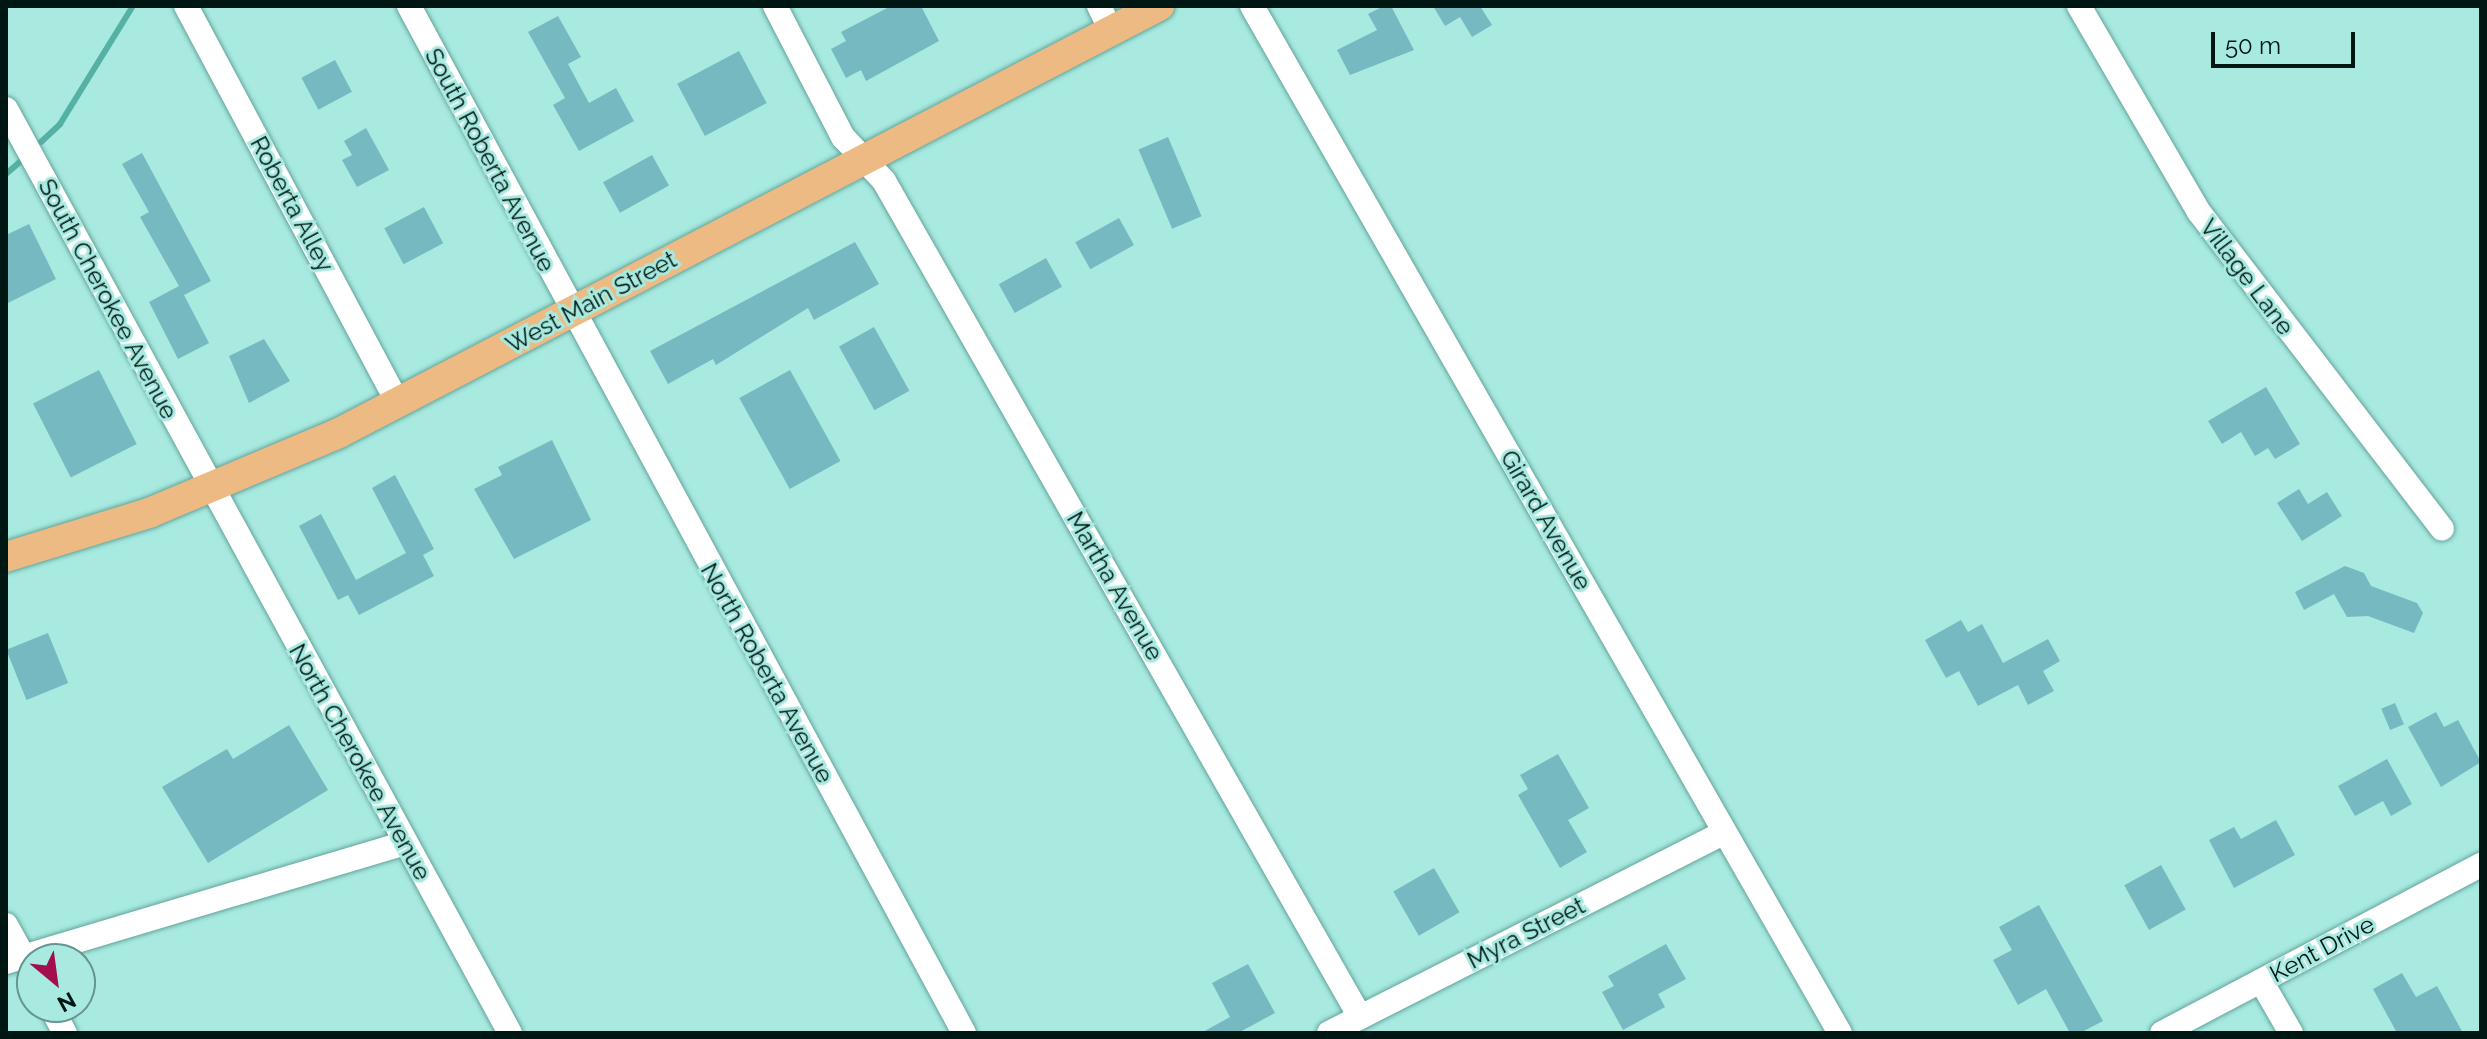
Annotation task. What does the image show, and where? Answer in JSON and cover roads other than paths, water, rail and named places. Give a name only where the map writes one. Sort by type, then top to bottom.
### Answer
[{"type":"main road","name":"West Main Street","points":[[6,557],[210,490],[398,403],[863,160],[1105,18],[1159,6]]},
{"type":"street","name":"Roberta Alley","points":[[186,6],[398,403]]},
{"type":"street","name":"South Roberta Avenue","points":[[409,6],[571,313]]},
{"type":"street","name":"Martha Avenue","points":[[775,6],[843,137],[884,181],[1360,1017]]},
{"type":"street","name":"Girard Avenue","points":[[1252,6],[1840,1033]]},
{"type":"street","name":"Village Lane","points":[[2079,6],[2199,212],[2442,529]]},
{"type":"street","name":"South Cherokee Avenue","points":[[6,109],[210,490]]},
{"type":"street","name":"North Roberta Avenue","points":[[571,313],[964,1033]]},
{"type":"street","name":"North Cherokee Avenue","points":[[210,490],[510,1033]]},
{"type":"street","name":"Myra Street","points":[[1329,1033],[1724,833]]},
{"type":"street","points":[[87,943],[405,843]]},
{"type":"street","name":"Kent Drive","points":[[2162,1033],[2481,865]]},
{"type":"street","points":[[6,925],[16,953]]},
{"type":"street","points":[[2261,981],[2291,1033]]},
{"type":"waterway","points":[[41,142],[60,124],[133,6]]},
{"type":"waterway","points":[[6,174],[21,161]]}]
